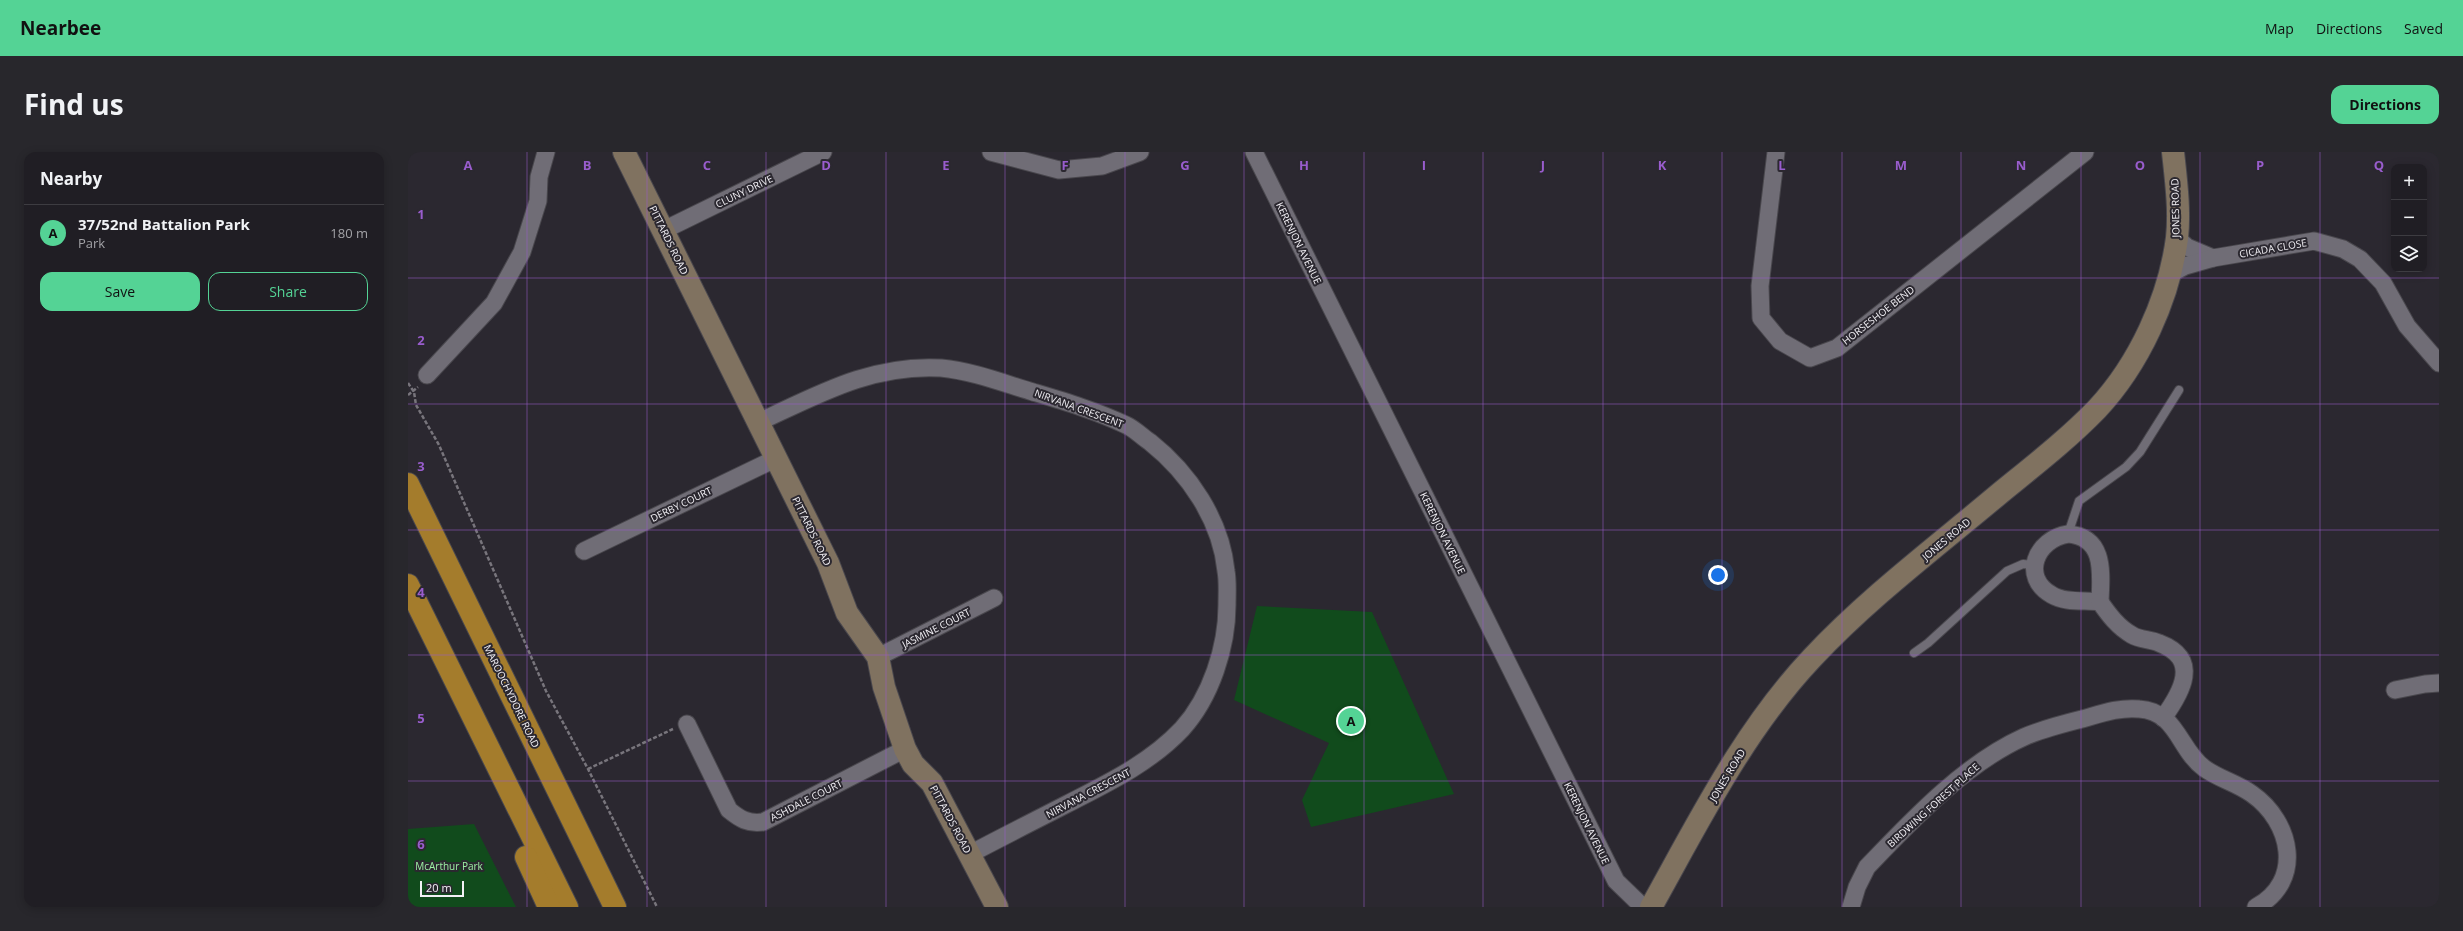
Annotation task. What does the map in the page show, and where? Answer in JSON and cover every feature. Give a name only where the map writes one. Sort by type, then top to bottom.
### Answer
[{"type":"highway","name":"MAROOCHYDORE ROAD","points":[[408,484],[616,907]]},
{"type":"highway","points":[[408,585],[567,907]]},
{"type":"highway","points":[[492,756],[495,789],[549,907]]},
{"type":"main road","name":"PITTARDS ROAD","points":[[624,152],[828,563],[847,613],[878,657],[884,687],[905,750],[913,764],[932,783],[997,907]]},
{"type":"main road","name":"JONES ROAD","points":[[1651,907],[1727,772],[1762,721],[1811,659],[1871,601],[2064,440],[2098,408],[2134,360],[2159,305],[2170,274],[2177,238],[2176,186],[2173,152]]},
{"type":"street","points":[[427,375],[494,304],[522,252],[538,201],[540,177],[546,152]]},
{"type":"street","name":"CLUNY DRIVE","points":[[664,230],[823,152]]},
{"type":"street","points":[[991,152],[1059,170],[1102,166],[1140,152]]},
{"type":"street","name":"KERENJON AVENUE","points":[[1254,152],[1616,881],[1643,907]]},
{"type":"street","name":"HORSESHOE BEND","points":[[1776,152],[1760,286],[1761,318],[1780,341],[1810,358],[1837,348],[2085,152]]},
{"type":"street","points":[[2177,238],[2187,247],[2213,258]]},
{"type":"street","name":"CICADA CLOSE","points":[[2170,274],[2185,266],[2213,258],[2314,241],[2343,249],[2360,259],[2382,283],[2407,326],[2439,363]]},
{"type":"street","name":"NIRVANA CRESCENT","points":[[759,422],[854,379],[875,374],[896,370],[942,368],[987,378],[1058,400],[1128,425],[1166,454],[1195,489],[1214,524],[1226,570],[1227,621],[1216,671],[1200,702],[1183,728],[1154,754],[1124,775],[970,854]]},
{"type":"street","name":"DERBY COURT","points":[[584,551],[777,458]]},
{"type":"street","points":[[2100,602],[2058,599],[2051,595],[2038,582],[2035,565],[2040,549],[2048,541],[2057,536],[2068,534],[2084,539],[2092,544],[2098,553],[2101,565],[2100,602],[2121,628],[2133,636],[2167,647],[2177,654],[2183,664],[2185,674],[2178,698],[2163,718]]},
{"type":"street","name":"JASMINE COURT","points":[[878,657],[994,598]]},
{"type":"street","points":[[2395,690],[2425,684],[2439,684]]},
{"type":"street","name":"BIRDWING FOREST PLACE","points":[[1851,907],[1857,886],[1867,867],[1972,768],[1996,752],[2024,737],[2052,727],[2121,709],[2140,709],[2163,718],[2174,728],[2192,757],[2203,768],[2254,794],[2280,825],[2287,844],[2287,871],[2284,881],[2275,892],[2256,907]]},
{"type":"street","name":"ASHDALE COURT","points":[[687,724],[729,810],[740,820],[754,824],[763,822],[905,750]]},
{"type":"lane","points":[[2068,534],[2079,501],[2126,467],[2140,452],[2179,390]]},
{"type":"lane","points":[[1914,653],[1928,643],[2007,571],[2023,564],[2035,565]]},
{"type":"path","points":[[408,384],[414,392],[416,405],[439,445],[546,691],[588,769],[657,907]]},
{"type":"path","points":[[408,395],[414,392]]},
{"type":"path","points":[[588,769],[667,731],[687,724]]},
{"type":"green space","points":[[1257,606],[1372,612],[1454,794],[1311,827],[1302,800],[1329,743],[1234,700]]},
{"type":"green space","name":"McArthur Park","points":[[474,824],[516,907],[408,907],[408,829]]},
{"type":"place","name":"37/52nd Battalion Park","points":[[1351,721]]}]
